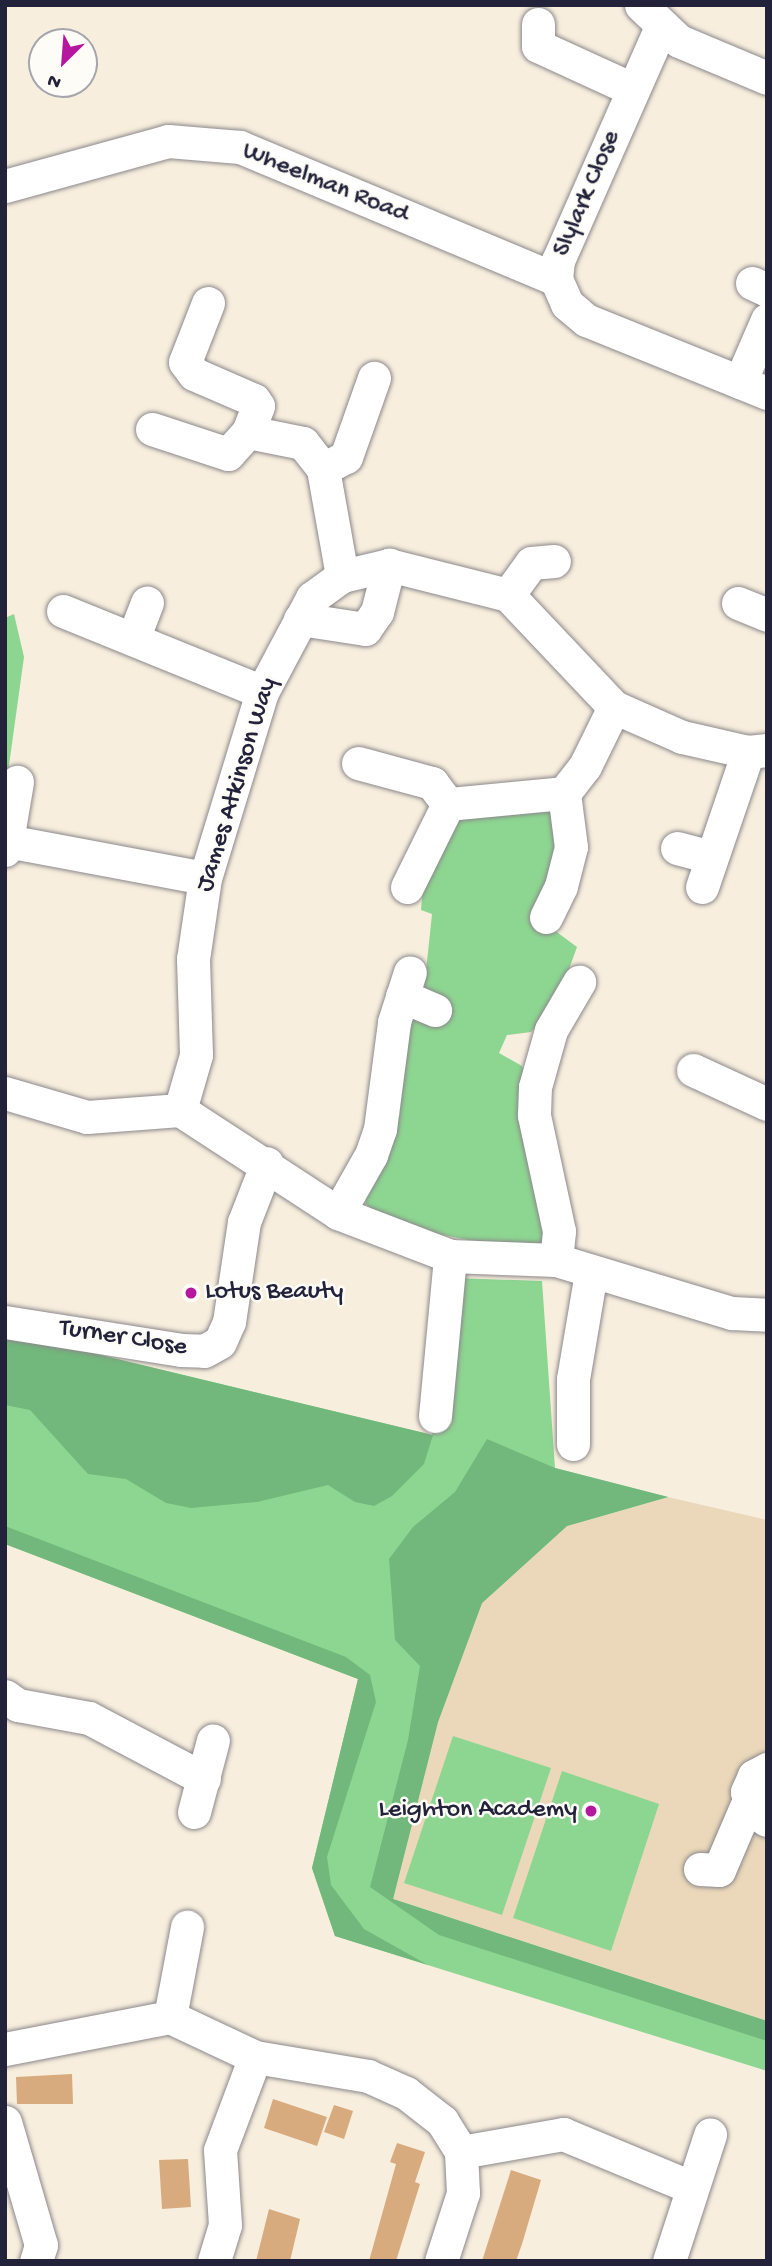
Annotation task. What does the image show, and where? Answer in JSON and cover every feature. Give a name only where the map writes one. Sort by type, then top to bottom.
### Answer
[{"type":"street","points":[[651,16],[679,41],[767,78]]},
{"type":"street","name":"Slylark Close","points":[[651,16],[632,89],[558,260],[556,279],[567,304],[586,320],[753,388]]},
{"type":"street","points":[[538,24],[538,46],[632,89]]},
{"type":"street","name":"Wheelman Road","points":[[5,186],[168,141],[240,147],[556,279]]},
{"type":"street","points":[[152,429],[228,454],[248,432],[258,405],[254,400],[194,374],[185,362],[208,303]]},
{"type":"street","points":[[753,388],[767,320]]},
{"type":"street","points":[[323,469],[346,457],[374,378]]},
{"type":"street","points":[[248,432],[303,443],[323,469],[342,576]]},
{"type":"street","points":[[537,555],[508,595],[614,707],[682,737],[757,751],[707,872],[677,848]]},
{"type":"street","points":[[300,619],[365,629],[377,612],[389,565]]},
{"type":"street","name":"James Atkinson Way","points":[[180,1110],[196,1055],[193,958],[205,878],[262,692],[312,598],[342,576],[389,565],[508,595]]},
{"type":"street","points":[[133,639],[147,603]]},
{"type":"street","points":[[63,611],[262,692]]},
{"type":"street","points":[[546,917],[561,886],[570,847],[564,793],[585,766],[614,707]]},
{"type":"street","points":[[358,763],[432,783],[447,804]]},
{"type":"street","points":[[17,782],[6,845],[205,878]]},
{"type":"street","points":[[447,804],[564,793]]},
{"type":"street","points":[[407,887],[447,804]]},
{"type":"street","points":[[556,1261],[558,1220],[534,1115],[526,1056],[579,982]]},
{"type":"street","points":[[338,1213],[371,1155],[380,1129],[394,1022],[406,984],[435,1010]]},
{"type":"street","points":[[692,1070],[767,1104]]},
{"type":"street","points":[[5,1093],[87,1117],[180,1110],[267,1163],[338,1213],[450,1256],[556,1261],[732,1313],[767,1315]]},
{"type":"street","name":"Turner Close","points":[[5,1322],[181,1350],[204,1351],[220,1342],[229,1322],[244,1222],[267,1163]]},
{"type":"street","points":[[435,1416],[450,1256]]},
{"type":"street","points":[[573,1444],[577,1425],[573,1379],[591,1273]]},
{"type":"street","points":[[5,1696],[18,1705],[89,1718],[204,1779]]},
{"type":"street","points":[[194,1812],[213,1740]]},
{"type":"street","points":[[700,1868],[719,1870],[757,1811],[749,1784],[767,1769]]},
{"type":"street","points":[[170,2017],[187,1927]]},
{"type":"street","points":[[5,2049],[170,2017],[255,2057],[368,2076],[406,2093],[442,2121],[461,2152],[463,2193],[441,2261]]},
{"type":"street","points":[[214,2261],[225,2225],[220,2150],[255,2057]]},
{"type":"street","points":[[5,2122],[47,2250]]},
{"type":"street","points":[[461,2152],[563,2134],[691,2187]]},
{"type":"street","points":[[669,2261],[710,2135]]},
{"type":"shaded area","name":"Leighton Academy","points":[[668,1497],[767,1520],[767,2021],[393,1899],[438,1722],[482,1603],[567,1526]]},
{"type":"green space","points":[[14,614],[24,657],[5,794],[5,618]]},
{"type":"green space","points":[[556,810],[562,846],[535,916],[577,947],[555,1008],[531,1032],[507,1035],[499,1053],[522,1066],[526,1079],[549,1227],[540,1246],[468,1240],[413,1229],[377,1215],[366,1204],[365,1195],[400,1114],[402,1031],[424,990],[432,914],[421,910],[425,865],[464,811]]},
{"type":"green space","points":[[456,1278],[542,1281],[555,1468],[668,1497],[567,1526],[482,1603],[438,1722],[393,1899],[767,2021],[767,2071],[335,1936],[312,1868],[358,1679],[5,1544],[5,1332],[432,1435]]},
{"type":"green space","points":[[5,1332],[433,1435],[424,1464],[392,1496],[374,1506],[355,1502],[328,1485],[257,1502],[191,1508],[166,1503],[126,1479],[88,1474],[30,1410],[5,1405]]},
{"type":"green space","points":[[487,1439],[555,1468],[668,1497],[567,1526],[482,1603],[438,1722],[393,1899],[767,2021],[767,2041],[439,1935],[370,1887],[408,1740],[420,1666],[395,1640],[389,1559],[413,1527],[455,1492]]},
{"type":"green space","points":[[5,1526],[346,1657],[370,1675],[376,1702],[327,1857],[331,1885],[364,1929],[428,1965],[335,1936],[312,1868],[358,1679],[5,1544]]},
{"type":"green space","points":[[453,1736],[551,1768],[502,1915],[404,1883]]},
{"type":"green space","points":[[562,1771],[659,1804],[611,1951],[513,1918]]},
{"type":"building","points":[[72,2074],[73,2104],[17,2104],[16,2077]]},
{"type":"building","points":[[273,2099],[327,2117],[317,2146],[264,2128]]},
{"type":"building","points":[[334,2105],[353,2111],[344,2139],[324,2132]]},
{"type":"building","points":[[397,2143],[425,2152],[415,2182],[420,2184],[396,2261],[369,2261],[396,2164],[390,2162]]},
{"type":"building","points":[[188,2159],[191,2207],[162,2209],[159,2160]]},
{"type":"building","points":[[511,2170],[541,2180],[522,2244],[516,2261],[482,2261]]},
{"type":"building","points":[[269,2209],[300,2219],[290,2261],[256,2261]]},
{"type":"place","name":"Lotus Beauty","points":[[191,1293]]},
{"type":"place","name":"Leighton Academy","points":[[591,1811]]}]
